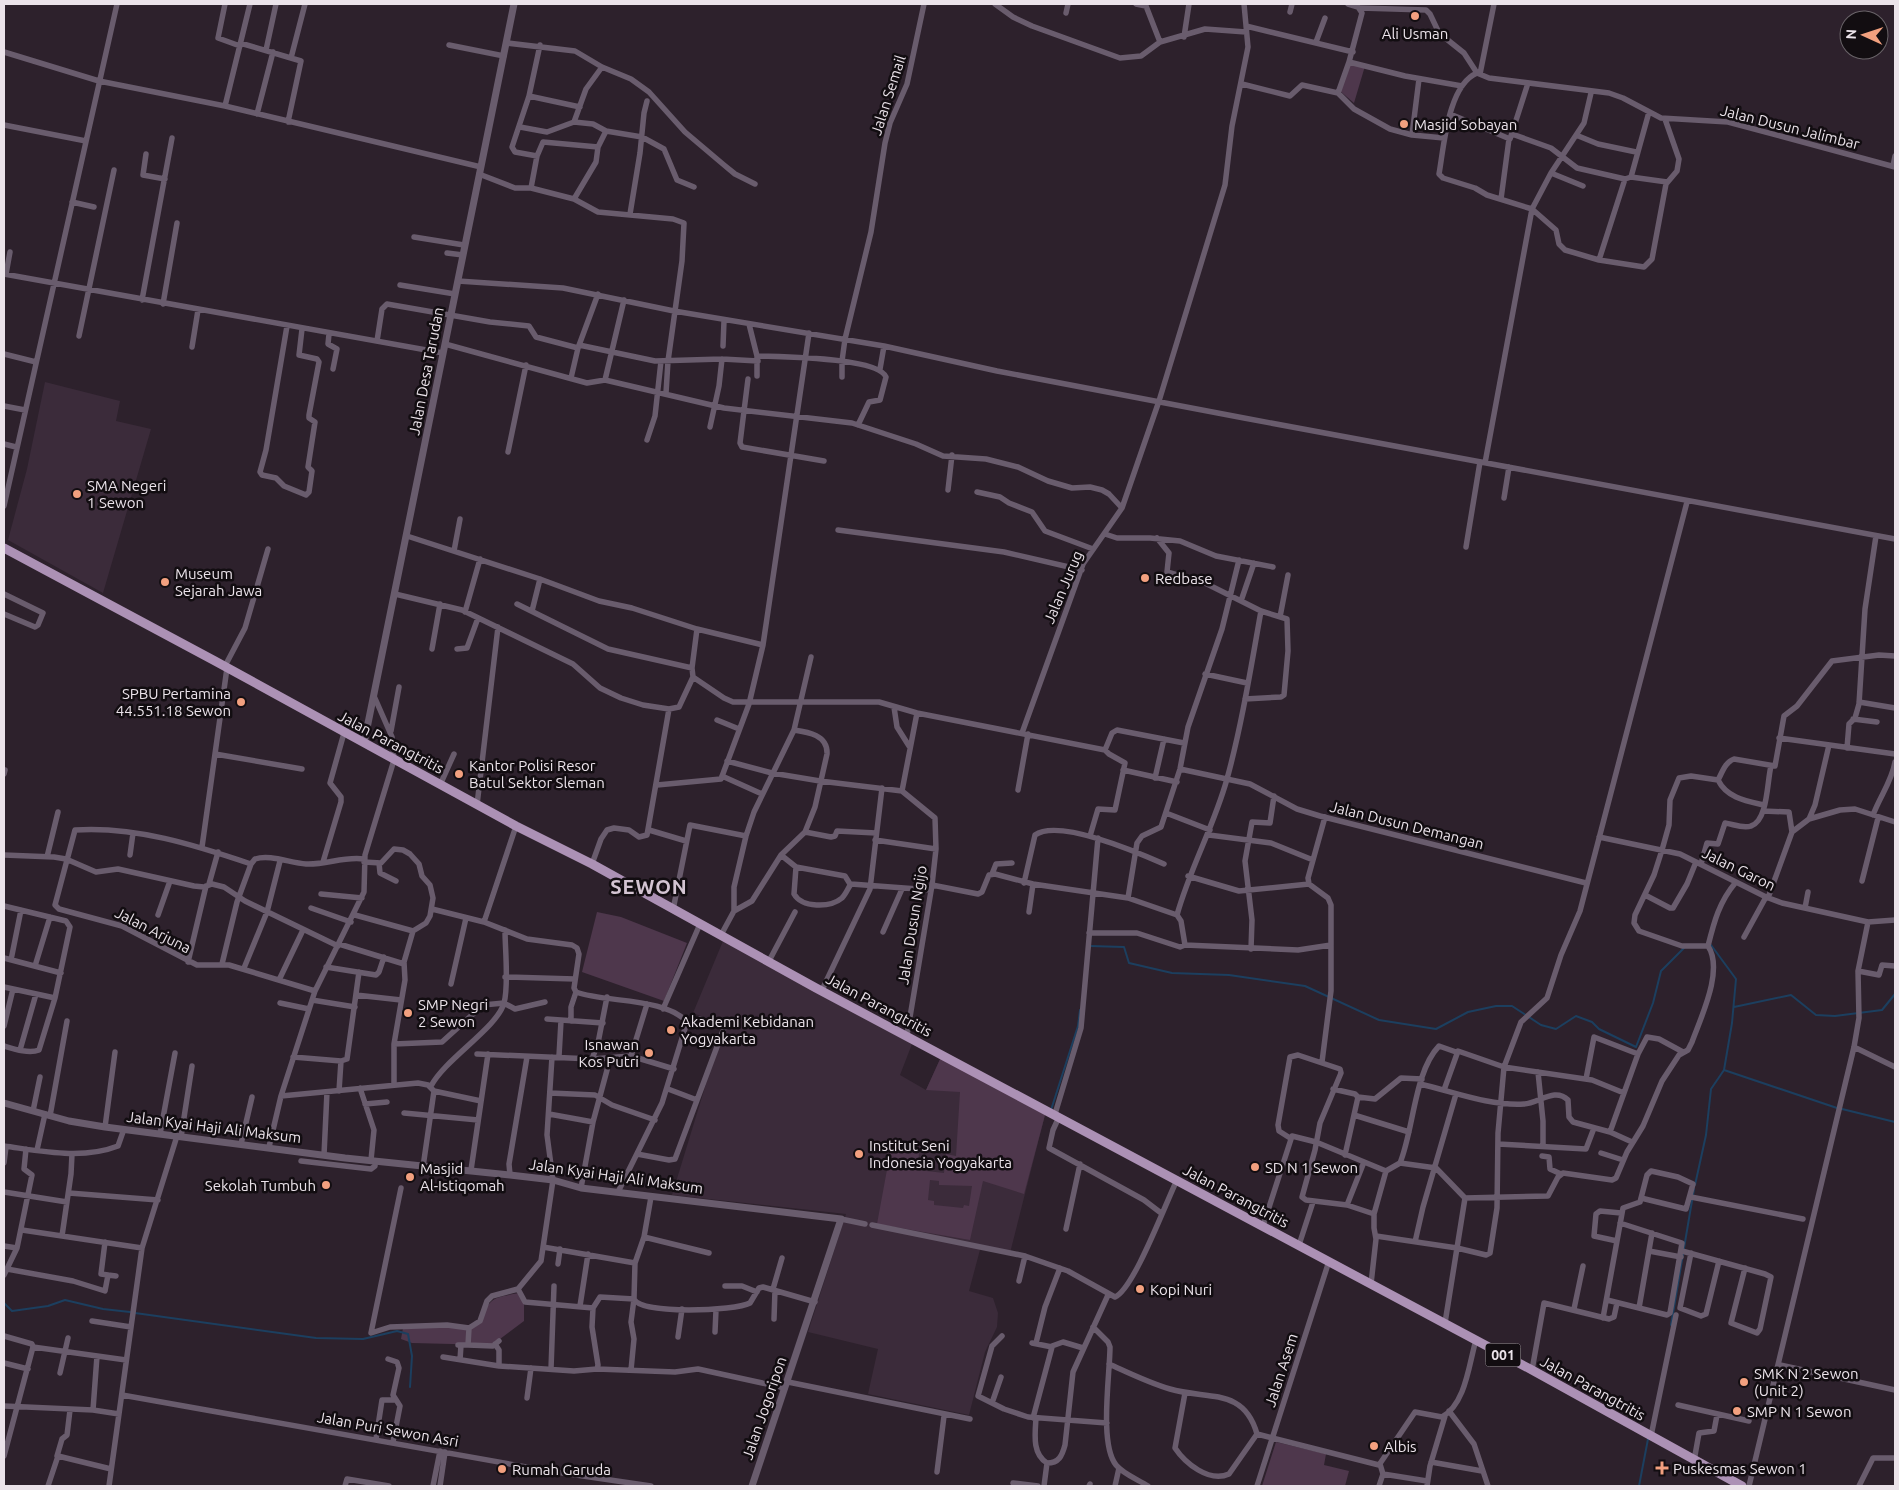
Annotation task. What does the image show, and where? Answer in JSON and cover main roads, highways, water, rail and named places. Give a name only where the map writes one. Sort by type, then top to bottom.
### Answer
[{"type":"main road","name":"Jalan Parangtritis","points":[[4,548],[516,826],[592,864],[673,910],[1532,1370],[1694,1460],[1732,1484],[1742,1486]]},
{"type":"waterway","points":[[1695,1185],[1706,1135],[1711,1089],[1724,1070],[1732,1023],[1736,979],[1711,945]]},
{"type":"waterway","points":[[1090,946],[1124,947],[1129,963],[1172,973],[1229,975],[1305,986],[1379,1020],[1436,1029],[1468,1012],[1496,1006],[1512,1006],[1541,1025],[1556,1029],[1576,1016],[1592,1022],[1599,1029],[1636,1047],[1653,1003],[1661,971],[1685,947]]},
{"type":"waterway","points":[[1734,1007],[1791,995],[1816,1015],[1835,1016],[1882,1010],[1895,994]]},
{"type":"waterway","points":[[1051,1110],[1078,1026],[1080,1010]]},
{"type":"waterway","points":[[1724,1070],[1837,1108]]},
{"type":"waterway","points":[[1842,1109],[1895,1122]]},
{"type":"waterway","points":[[1671,1325],[1694,1189]]},
{"type":"waterway","points":[[4,1303],[12,1311],[48,1306],[65,1300],[103,1309],[130,1312]]},
{"type":"waterway","points":[[135,1313],[316,1338],[363,1339],[397,1331],[408,1334],[412,1356],[410,1387]]},
{"type":"waterway","points":[[1639,1486],[1648,1439]]},
{"type":"place","name":"Ali Usman","points":[[1415,16]]},
{"type":"place","name":"Masjid Sobayan","points":[[1404,124]]},
{"type":"place","name":"SMA Negeri 1 Sewon","points":[[77,494]]},
{"type":"place","name":"Redbase","points":[[1145,578]]},
{"type":"place","name":"Museum Sejarah Jawa","points":[[165,582]]},
{"type":"place","name":"SPBU Pertamina 44.551.18 Sewon","points":[[241,702]]},
{"type":"place","name":"Kantor Polisi Resor Batul Sektor Sleman","points":[[459,774]]},
{"type":"place","name":"SMP Negri 2 Sewon","points":[[408,1013]]},
{"type":"place","name":"Akademi Kebidanan Yogyakarta","points":[[671,1030]]},
{"type":"place","name":"Isnawan Kos Putri","points":[[649,1053]]},
{"type":"place","name":"Institut Seni Indonesia Yogyakarta","points":[[859,1154]]},
{"type":"place","name":"SD N 1 Sewon","points":[[1255,1167]]},
{"type":"place","name":"Masjid Al-Istiqomah","points":[[410,1177]]},
{"type":"place","name":"Sekolah Tumbuh","points":[[326,1185]]},
{"type":"place","name":"Kopi Nuri","points":[[1140,1289]]},
{"type":"place","name":"SMK N 2 Sewon (Unit 2)","points":[[1744,1382]]},
{"type":"place","name":"SMP N 1 Sewon","points":[[1737,1411]]},
{"type":"place","name":"Albis","points":[[1374,1446]]},
{"type":"place","name":"Puskesmas Sewon 1","points":[[1662,1468]]},
{"type":"place","name":"Rumah Garuda","points":[[502,1469]]},
{"type":"district","name":"SEWON","points":[[649,886]]}]
